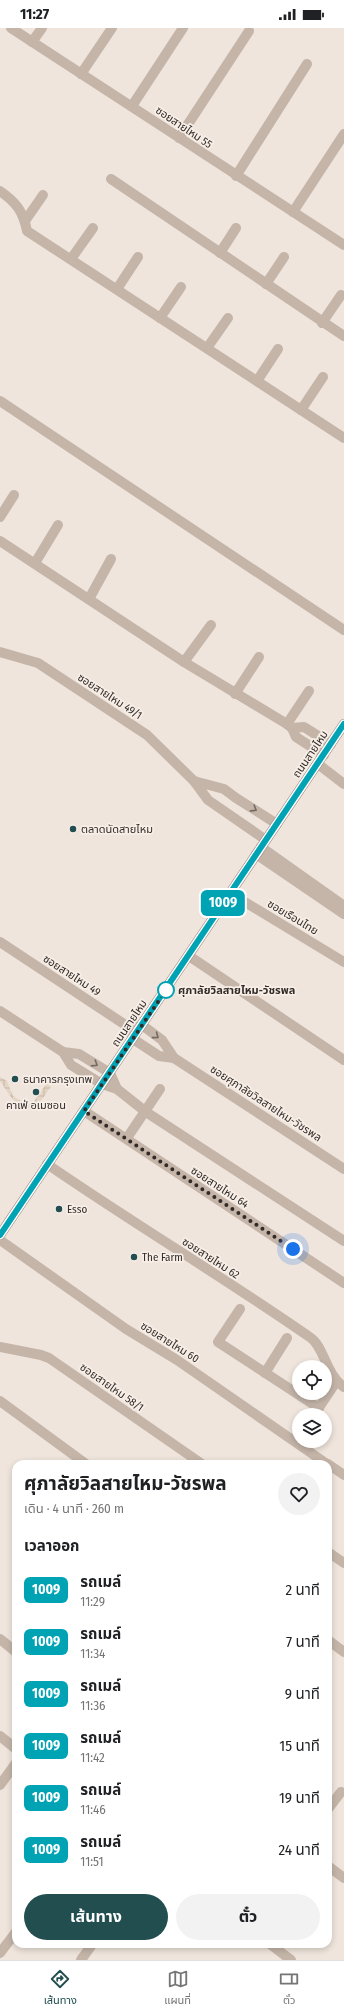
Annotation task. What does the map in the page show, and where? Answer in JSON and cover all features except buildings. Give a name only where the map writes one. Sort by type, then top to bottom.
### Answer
[{"type":"main road","name":"ถนนสายไหม","points":[[0,1234],[324,754],[331,744],[341,736],[344,724]]},
{"type":"street","name":"ซอยสายไหม 55","points":[[11,28],[344,245]]},
{"type":"street","points":[[32,42],[42,28]]},
{"type":"street","points":[[81,74],[112,28]]},
{"type":"street","points":[[132,106],[183,28]]},
{"type":"street","points":[[179,138],[250,31]]},
{"type":"street","points":[[236,176],[307,64]]},
{"type":"street","points":[[292,212],[344,134]]},
{"type":"street","points":[[111,179],[322,323],[344,336]]},
{"type":"street","points":[[0,191],[17,204],[25,221],[27,231],[344,438]]},
{"type":"street","points":[[25,221],[43,195]]},
{"type":"street","points":[[71,259],[93,228]]},
{"type":"street","points":[[220,253],[236,228]]},
{"type":"street","points":[[116,289],[138,257]]},
{"type":"street","points":[[266,284],[284,257]]},
{"type":"street","points":[[160,318],[181,287]]},
{"type":"street","points":[[322,323],[341,296]]},
{"type":"street","points":[[207,348],[228,318]]},
{"type":"street","points":[[257,381],[278,349]]},
{"type":"street","points":[[301,410],[323,377]]},
{"type":"street","points":[[0,401],[344,630]]},
{"type":"street","points":[[0,517],[14,495]]},
{"type":"street","points":[[35,563],[58,525]]},
{"type":"street","points":[[0,541],[235,694],[290,726],[304,727],[331,744]]},
{"type":"street","points":[[89,599],[111,559]]},
{"type":"street","points":[[184,662],[211,625]]},
{"type":"street","name":"ซอยสายไหม 49/1","points":[[0,652],[38,663],[147,735],[194,781],[208,800],[226,813],[261,847]]},
{"type":"street","points":[[235,694],[259,657]]},
{"type":"street","points":[[290,726],[309,691]]},
{"type":"street","points":[[290,726],[296,737],[324,754]]},
{"type":"street","points":[[318,764],[344,784]]},
{"type":"street","name":"ซอยสายไหม 49/1","points":[[194,781],[224,789],[277,824]]},
{"type":"street","points":[[226,813],[236,798]]},
{"type":"street","points":[[261,847],[344,906]]},
{"type":"street","points":[[261,847],[344,914]]},
{"type":"street","name":"ซอยเรือนไทย","points":[[230,893],[344,962]]},
{"type":"street","name":"ซอยสายไหม 49","points":[[0,942],[130,1028]]},
{"type":"street","points":[[189,956],[344,1060]]},
{"type":"street","points":[[0,1011],[64,1052],[79,1054],[110,1073],[117,1089]]},
{"type":"street","points":[[142,1025],[162,1040],[174,1058],[159,1056],[133,1039],[130,1028],[142,1025]]},
{"type":"street","points":[[64,1052],[71,1065],[102,1084],[117,1089]]},
{"type":"street","name":"ซอยศุภาลัยวิลสายไหม-วัชรพล","points":[[174,1058],[344,1169]]},
{"type":"street","name":"ซอยสายไหม 64","points":[[117,1089],[146,1112],[344,1241]]},
{"type":"street","points":[[130,1135],[160,1089]]},
{"type":"street","name":"ซอยสายไหม 64","points":[[84,1111],[344,1283]]},
{"type":"street","name":"ซอยสายไหม 62","points":[[47,1164],[93,1196],[313,1339],[340,1385]]},
{"type":"street","name":"ซอยสายไหม 60","points":[[0,1240],[126,1329],[177,1360],[322,1460]]},
{"type":"street","points":[[240,1309],[218,1342],[265,1373],[311,1408]]},
{"type":"street","points":[[265,1373],[287,1338]]},
{"type":"street","name":"ซอยสายไหม 58/1","points":[[0,1348],[42,1355],[49,1358],[196,1460]]},
{"type":"street","points":[[320,1408],[340,1385]]},
{"type":"street","points":[[0,1401],[81,1460]]},
{"type":"street","name":"ซอยสายไหม 60","points":[[332,1467],[344,1476]]},
{"type":"street","points":[[332,1555],[344,1563]]},
{"type":"street","points":[[0,1639],[12,1649]]},
{"type":"street","points":[[332,1643],[344,1652]]},
{"type":"street","points":[[0,1736],[12,1746]]},
{"type":"street","points":[[0,1785],[12,1768]]},
{"type":"street","points":[[332,1805],[342,1792]]},
{"type":"street","points":[[332,1869],[344,1878]]},
{"type":"street","points":[[0,1953],[12,1937]]},
{"type":"street","points":[[81,1960],[90,1948]]},
{"type":"street","points":[[275,1948],[289,1959]]},
{"type":"shaded area","points":[[0,1077],[7,1081],[13,1096],[26,1104],[32,1104],[47,1083],[51,1087],[37,1106],[33,1108],[25,1107],[16,1103],[10,1096],[0,1081]]},
{"type":"bus line","name":"1009","points":[[0,1235],[344,724]]},
{"type":"place","name":"ตลาดนัดสายไหม","points":[[73,829]]},
{"type":"place","name":"ศุภาลัยวิลสายไหม-วัชรพล","points":[[166,990]]},
{"type":"place","name":"ธนาคารกรุงเทพ","points":[[15,1079]]},
{"type":"place","name":"คาเฟ่ อเมซอน","points":[[36,1092]]},
{"type":"place","name":"Esso","points":[[59,1209]]},
{"type":"place","name":"The Farm","points":[[134,1257]]},
{"type":"route","points":[[166,990],[84,1111],[293,1249]]}]
